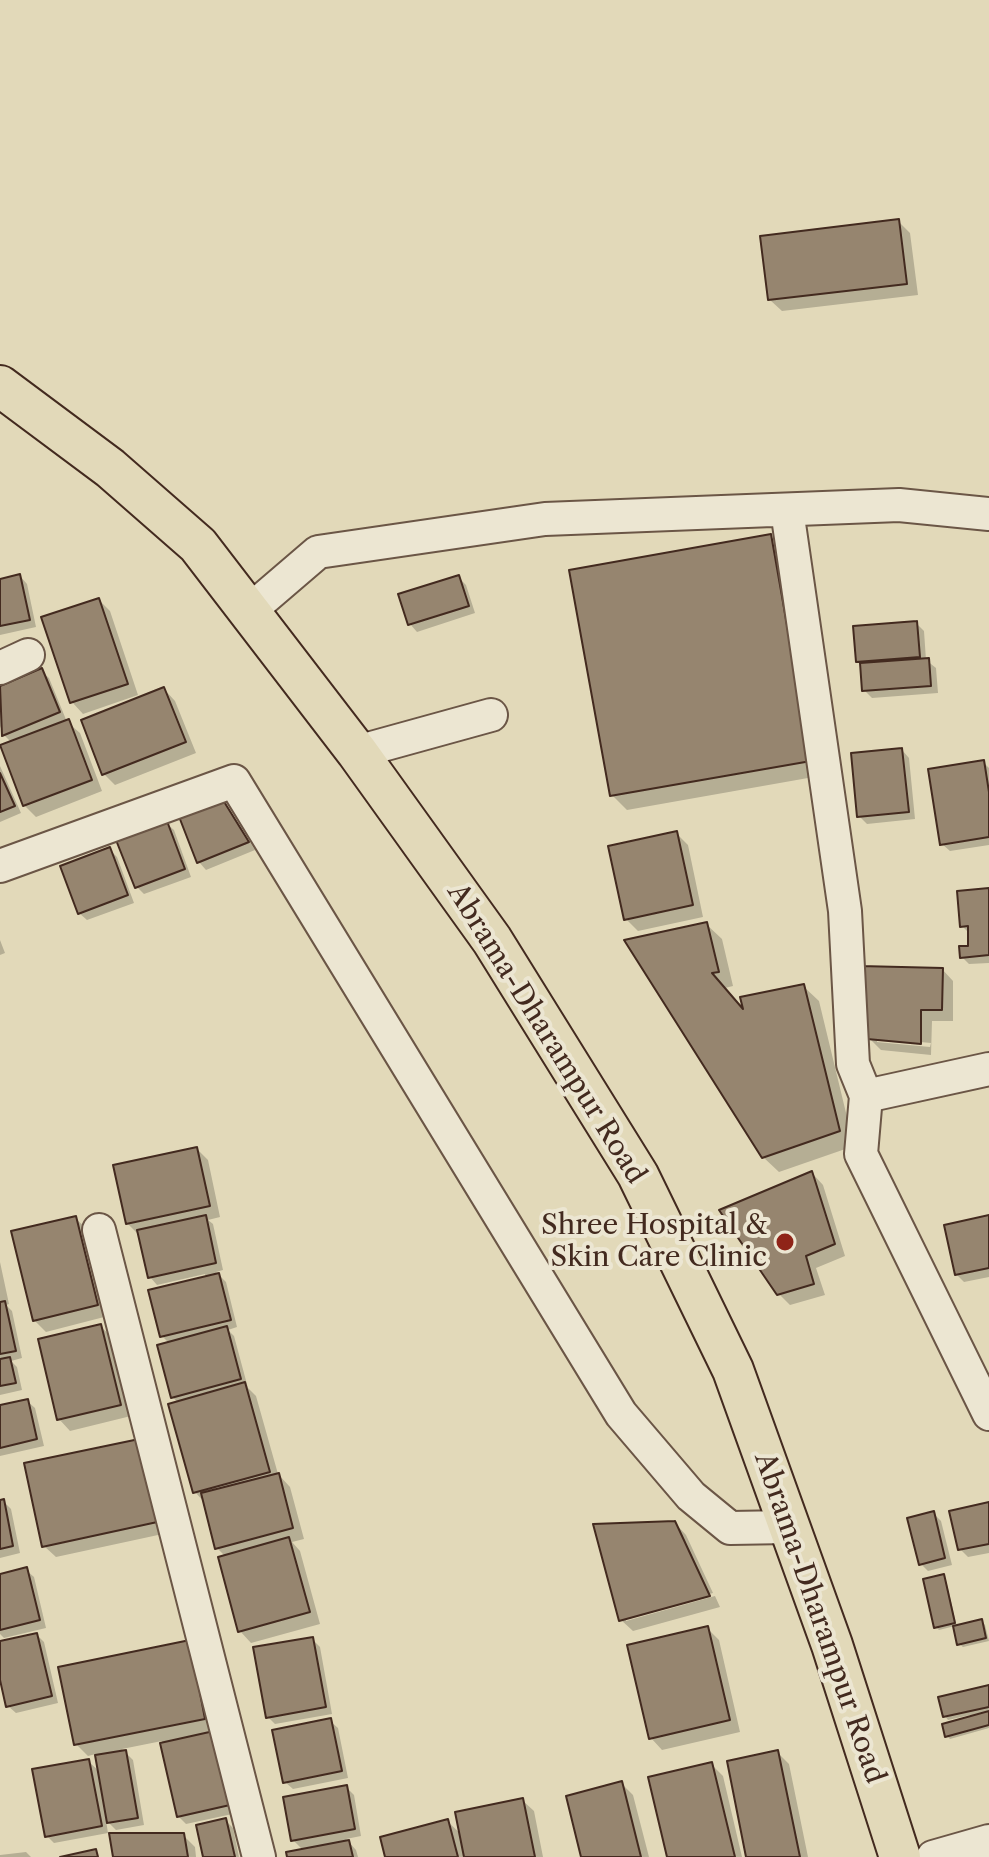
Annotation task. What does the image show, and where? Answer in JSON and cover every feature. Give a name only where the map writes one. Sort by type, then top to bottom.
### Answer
[{"type":"main road","points":[[0,386],[110,468],[198,545],[248,612]]},
{"type":"main road","points":[[0,419],[98,491],[248,612]]},
{"type":"main road","name":"Abrama-Dharampur Road","points":[[248,612],[357,752],[492,940],[638,1175],[733,1370],[832,1645],[900,1857]]},
{"type":"street","points":[[248,612],[318,552],[545,519],[899,505],[989,514]]},
{"type":"street","points":[[787,510],[845,911],[853,1064],[866,1096],[861,1154],[989,1414]]},
{"type":"street","points":[[357,752],[491,715]]},
{"type":"street","points":[[0,866],[234,781],[621,1414],[691,1496],[730,1528],[789,1527]]},
{"type":"street","points":[[866,1096],[989,1069]]},
{"type":"street","points":[[99,1230],[259,1857]]},
{"type":"street","points":[[933,1857],[989,1841]]},
{"type":"building","points":[[899,219],[907,284],[768,300],[760,236]]},
{"type":"building","points":[[771,534],[811,761],[610,796],[569,570]]},
{"type":"building","points":[[20,574],[30,620],[0,626],[0,579]]},
{"type":"building","points":[[459,575],[469,606],[408,625],[398,594]]},
{"type":"building","points":[[99,598],[128,684],[70,703],[41,617]]},
{"type":"building","points":[[917,621],[920,657],[856,662],[853,626]]},
{"type":"building","points":[[929,658],[931,686],[862,691],[860,663]]},
{"type":"building","points":[[42,668],[60,712],[2,736],[0,686]]},
{"type":"building","points":[[164,687],[186,742],[102,775],[81,720]]},
{"type":"building","points":[[69,719],[92,780],[23,806],[0,745]]},
{"type":"building","points":[[902,748],[909,812],[857,817],[851,753]]},
{"type":"building","points":[[984,760],[989,792],[989,837],[940,845],[928,769]]},
{"type":"building","points":[[0,773],[15,806],[0,812]]},
{"type":"building","points":[[223,800],[249,842],[197,863],[178,814]]},
{"type":"building","points":[[167,821],[185,869],[135,888],[116,840]]},
{"type":"building","points":[[677,831],[693,905],[624,920],[608,846]]},
{"type":"building","points":[[110,847],[128,895],[78,914],[60,866]]},
{"type":"building","points":[[989,888],[989,955],[960,958],[959,946],[968,946],[968,926],[960,927],[957,891]]},
{"type":"building","points":[[707,922],[719,972],[712,973],[743,1009],[740,997],[804,984],[840,1131],[762,1158],[624,940]]},
{"type":"building","points":[[860,966],[943,968],[942,1010],[921,1010],[921,1044],[867,1039]]},
{"type":"building","points":[[197,1147],[210,1206],[126,1224],[113,1165]]},
{"type":"building","points":[[812,1171],[835,1244],[806,1256],[814,1284],[777,1295],[719,1210]]},
{"type":"building","points":[[206,1215],[216,1263],[148,1278],[137,1230]]},
{"type":"building","points":[[989,1215],[989,1268],[955,1275],[944,1225]]},
{"type":"building","points":[[76,1216],[98,1305],[33,1321],[11,1231]]},
{"type":"building","points":[[219,1273],[231,1320],[160,1337],[148,1290]]},
{"type":"building","points":[[5,1301],[16,1351],[0,1354],[0,1302]]},
{"type":"building","points":[[101,1324],[121,1405],[57,1420],[38,1339]]},
{"type":"building","points":[[227,1326],[241,1379],[171,1398],[157,1345]]},
{"type":"building","points":[[10,1357],[16,1383],[0,1386],[0,1359]]},
{"type":"building","points":[[245,1382],[270,1472],[193,1493],[168,1404]]},
{"type":"building","points":[[28,1399],[37,1439],[0,1448],[0,1405]]},
{"type":"building","points":[[144,1438],[162,1521],[42,1547],[24,1463]]},
{"type":"building","points":[[279,1473],[293,1528],[215,1549],[201,1493]]},
{"type":"building","points":[[4,1499],[13,1546],[0,1549],[0,1500]]},
{"type":"building","points":[[989,1502],[989,1544],[958,1550],[949,1511]]},
{"type":"building","points":[[934,1511],[945,1558],[919,1565],[907,1518]]},
{"type":"building","points":[[675,1521],[710,1596],[619,1621],[593,1524]]},
{"type":"building","points":[[289,1537],[310,1612],[238,1632],[218,1557]]},
{"type":"building","points":[[27,1567],[40,1620],[0,1630],[0,1574]]},
{"type":"building","points":[[944,1574],[955,1623],[934,1628],[923,1579]]},
{"type":"building","points":[[982,1619],[986,1638],[957,1645],[953,1626]]},
{"type":"building","points":[[708,1626],[730,1720],[649,1739],[627,1645]]},
{"type":"building","points":[[37,1633],[52,1696],[6,1707],[0,1680],[0,1641]]},
{"type":"building","points":[[313,1637],[326,1707],[266,1718],[253,1647]]},
{"type":"building","points":[[190,1640],[205,1719],[74,1745],[58,1667]]},
{"type":"building","points":[[989,1685],[989,1707],[943,1717],[938,1697]]},
{"type":"building","points":[[989,1711],[989,1725],[945,1737],[942,1724]]},
{"type":"building","points":[[331,1718],[342,1771],[283,1783],[272,1730]]},
{"type":"building","points":[[214,1731],[230,1805],[177,1817],[160,1743]]},
{"type":"building","points":[[126,1750],[138,1818],[107,1823],[95,1755]]},
{"type":"building","points":[[778,1750],[800,1857],[746,1857],[727,1761]]},
{"type":"building","points":[[89,1759],[102,1826],[45,1837],[32,1769]]},
{"type":"building","points":[[712,1762],[735,1857],[667,1857],[648,1777]]},
{"type":"building","points":[[622,1781],[641,1857],[581,1857],[566,1796]]},
{"type":"building","points":[[347,1785],[355,1829],[291,1841],[283,1797]]},
{"type":"building","points":[[523,1798],[535,1857],[464,1857],[455,1812]]},
{"type":"building","points":[[226,1818],[235,1857],[203,1857],[196,1825]]},
{"type":"building","points":[[448,1819],[458,1857],[385,1857],[380,1837]]},
{"type":"building","points":[[109,1833],[184,1833],[188,1857],[113,1857]]},
{"type":"building","points":[[349,1840],[353,1857],[287,1857],[286,1852]]},
{"type":"building","points":[[96,1849],[98,1857],[60,1857]]},
{"type":"place","name":"Shree Hospital & Skin Care Clinic","points":[[785,1242]]}]
